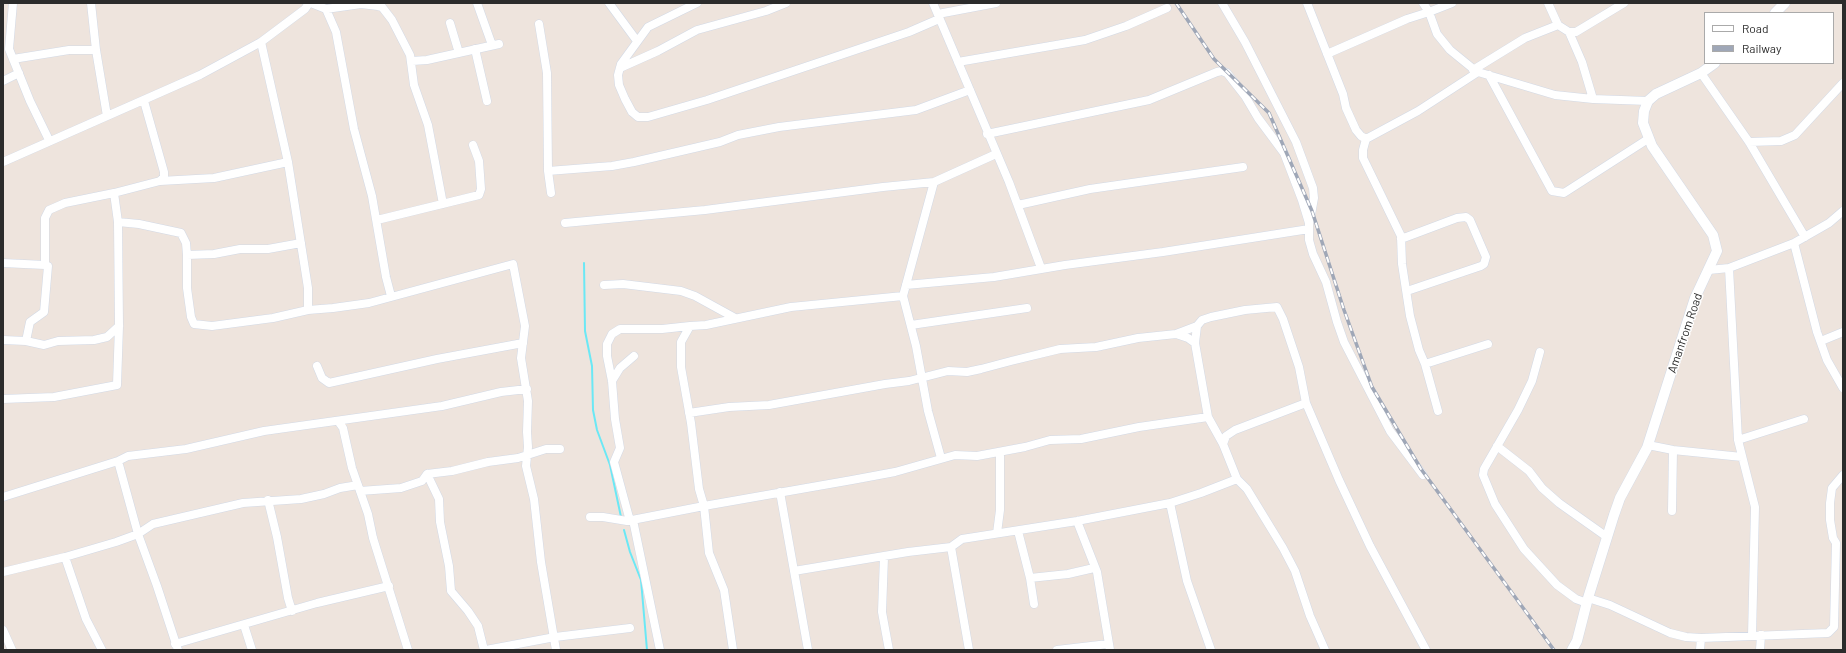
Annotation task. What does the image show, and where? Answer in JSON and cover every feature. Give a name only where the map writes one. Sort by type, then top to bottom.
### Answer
[{"type":"street","points":[[13,3],[7,33],[9,49],[49,140]]},
{"type":"street","points":[[3,162],[49,140],[144,101],[200,75],[261,42],[305,9],[310,3],[326,9],[362,4],[385,5],[412,61],[414,85],[428,126],[443,204]]},
{"type":"street","points":[[412,61],[427,60],[495,45],[477,3]]},
{"type":"street","points":[[609,3],[637,41]]},
{"type":"street","points":[[697,3],[648,27],[620,68],[618,75],[619,85],[632,112],[638,117],[648,117],[714,98],[909,32],[939,17],[996,3]]},
{"type":"street","points":[[620,68],[658,51],[697,30],[766,11],[786,3]]},
{"type":"street","points":[[933,3],[1018,205],[1041,268]]},
{"type":"street","points":[[1222,3],[1245,42],[1296,142],[1313,188],[1314,198],[1308,240],[1313,254],[1320,265],[1344,342],[1390,432],[1423,475]]},
{"type":"street","points":[[1307,3],[1350,115],[1361,136],[1366,138]]},
{"type":"street","points":[[1424,3],[1437,34],[1450,50],[1475,71],[1555,95],[1594,99],[1648,101],[1662,90],[1701,73],[1714,64]]},
{"type":"street","points":[[1327,54],[1407,18],[1429,12],[1452,3]]},
{"type":"street","points":[[1548,3],[1558,25],[1569,32],[1576,32],[1584,28],[1624,3]]},
{"type":"street","points":[[1776,12],[1785,3]]},
{"type":"street","points":[[92,4],[96,50],[107,116]]},
{"type":"street","points":[[958,62],[1085,40],[1126,26],[1167,8]]},
{"type":"street","points":[[326,9],[336,32],[354,129],[372,196],[386,277],[391,296]]},
{"type":"street","points":[[450,23],[459,53]]},
{"type":"street","points":[[539,24],[547,73],[548,171],[551,193]]},
{"type":"street","points":[[1438,411],[1425,364],[1419,350],[1402,264],[1401,239],[1363,158],[1362,150],[1366,138],[1418,111],[1525,38],[1558,25]]},
{"type":"street","points":[[1569,32],[1582,62],[1594,99]]},
{"type":"street","points":[[261,42],[288,162],[308,288],[308,310]]},
{"type":"street","points":[[475,49],[487,101]]},
{"type":"street","points":[[13,59],[69,50],[96,50]]},
{"type":"street","points":[[987,134],[1149,100],[1222,71],[1227,73],[1245,96],[1258,118],[1284,153],[1300,194],[1309,226]]},
{"type":"street","points":[[3,82],[19,73]]},
{"type":"street","points":[[1701,73],[1749,142],[1805,237]]},
{"type":"street","points":[[1489,75],[1552,191],[1564,193],[1648,139]]},
{"type":"street","points":[[1749,142],[1781,141],[1795,135],[1843,83]]},
{"type":"street","points":[[548,171],[612,166],[634,162],[720,142],[738,135],[779,127],[916,110],[970,90]]},
{"type":"street","points":[[144,101],[164,172],[164,177],[160,181]]},
{"type":"street","name":"Amanfrom Road","points":[[1576,648],[1587,600],[1620,498],[1648,445],[1695,298],[1717,251],[1714,235],[1662,162],[1648,139],[1642,116],[1648,101]]},
{"type":"street","points":[[377,220],[479,195],[479,161],[473,144]]},
{"type":"street","points":[[565,223],[705,210],[883,187],[934,182],[996,154]]},
{"type":"street","points":[[26,341],[30,322],[44,312],[48,276],[48,266],[45,265],[45,218],[49,210],[65,203],[114,194],[160,181],[214,178],[288,162]]},
{"type":"street","points":[[1018,205],[1090,189],[1243,167]]},
{"type":"street","points":[[934,182],[903,296],[923,378],[928,411],[941,458]]},
{"type":"street","points":[[3,398],[54,397],[117,385],[119,326],[118,222],[114,194]]},
{"type":"street","points":[[1709,270],[1728,268],[1794,243],[1829,223],[1843,211]]},
{"type":"street","points":[[1401,239],[1466,216],[1470,220],[1486,257],[1484,264],[1481,266],[1407,291]]},
{"type":"street","points":[[118,222],[139,224],[181,233],[186,243],[188,296],[191,317],[194,324],[212,326],[273,318],[308,310],[362,304],[513,264],[525,326],[521,358],[527,389],[528,456],[526,466],[534,499],[540,562],[555,637],[556,650]]},
{"type":"street","points":[[906,285],[966,281],[1041,268],[1171,251],[1309,226]]},
{"type":"street","points":[[187,255],[214,254],[240,249],[268,249],[301,242]]},
{"type":"street","points":[[1794,243],[1817,332],[1827,360],[1843,388]]},
{"type":"street","points":[[3,263],[45,265]]},
{"type":"street","points":[[1728,268],[1738,440],[1755,507],[1756,636],[1760,650]]},
{"type":"street","points":[[604,285],[623,284],[681,291],[695,296],[735,318]]},
{"type":"street","points":[[660,650],[631,520],[614,462],[620,448],[615,419],[612,381],[607,356],[608,344],[612,334],[620,329],[627,328],[662,329],[706,325],[735,318],[814,304],[903,296]]},
{"type":"street","points":[[689,413],[729,407],[769,405],[923,378],[948,371],[967,372],[1011,360],[1060,350],[1096,347],[1138,338],[1176,334],[1197,326],[1202,320],[1211,317],[1245,310],[1277,307],[1288,332],[1299,367],[1306,403],[1339,480],[1370,546],[1426,650]]},
{"type":"street","points":[[911,325],[1027,308]]},
{"type":"street","points":[[3,340],[26,341],[44,345],[58,341],[94,340],[108,336],[119,326]]},
{"type":"street","points":[[690,326],[681,342],[680,355],[689,413],[695,467],[704,506],[709,553],[724,590],[733,650]]},
{"type":"street","points":[[1197,326],[1195,343],[1208,417],[1222,439],[1237,479],[1247,489],[1284,548],[1295,571],[1310,616],[1324,650]]},
{"type":"street","points":[[1821,341],[1843,332]]},
{"type":"street","points":[[1176,334],[1188,338],[1195,343]]},
{"type":"street","points":[[317,366],[322,378],[329,383],[437,359],[523,343]]},
{"type":"street","points":[[1425,364],[1488,344]]},
{"type":"street","points":[[1540,352],[1532,381],[1518,410],[1484,469],[1483,475],[1495,504],[1528,554],[1557,585],[1576,599],[1610,605],[1670,633],[1701,638],[1828,633],[1834,627],[1836,543],[1833,538],[1830,520],[1830,504],[1832,488],[1843,475]]},
{"type":"street","points":[[612,381],[620,368],[634,356]]},
{"type":"street","points":[[3,497],[118,461],[128,456],[186,449],[264,431],[442,406],[501,392],[527,389]]},
{"type":"street","points":[[1222,439],[1235,430],[1253,422],[1306,403]]},
{"type":"street","points":[[590,518],[603,517],[618,521],[631,520],[887,473],[956,455],[977,456],[1050,440],[1081,439],[1139,427],[1208,417]]},
{"type":"street","points":[[1738,440],[1804,419]]},
{"type":"street","points":[[338,421],[343,428],[352,468],[368,514],[373,538],[408,650]]},
{"type":"street","points":[[1648,445],[1673,450],[1742,457]]},
{"type":"street","points":[[1497,446],[1529,471],[1548,493],[1587,524],[1607,537]]},
{"type":"street","points":[[3,572],[65,557],[138,534],[153,524],[243,503],[301,498],[324,494],[340,488],[401,488],[422,481],[427,474],[528,456],[546,449],[560,449]]},
{"type":"street","points":[[1672,511],[1673,450]]},
{"type":"street","points":[[997,533],[1000,510],[1000,452]]},
{"type":"street","points":[[118,461],[138,534],[152,571],[176,647],[292,611],[389,586]]},
{"type":"street","points":[[427,474],[439,499],[440,522],[449,566],[451,591],[468,611],[478,626],[485,650],[555,637],[630,628]]},
{"type":"street","points":[[794,571],[951,547],[962,540],[997,533],[1077,521],[1170,503],[1237,479]]},
{"type":"street","points":[[780,492],[808,650]]},
{"type":"street","points":[[268,500],[292,611]]},
{"type":"street","points":[[1170,503],[1187,581],[1211,650]]},
{"type":"street","points":[[1057,650],[1109,647],[1094,568],[1077,521]]},
{"type":"street","points":[[1018,531],[1030,578],[1034,604]]},
{"type":"street","points":[[951,547],[969,650]]},
{"type":"street","points":[[65,557],[86,620],[102,650]]},
{"type":"street","points":[[884,557],[882,612],[889,650]]},
{"type":"street","points":[[1030,578],[1068,574],[1094,568]]},
{"type":"street","points":[[244,625],[252,650]]},
{"type":"street","points":[[3,630],[9,647]]},
{"type":"street","points":[[1700,650],[1701,638]]},
{"type":"waterway","points":[[584,263],[585,331],[592,366],[593,410],[597,430],[610,465],[621,517]]},
{"type":"waterway","points":[[624,530],[630,552],[641,580],[647,650]]},
{"type":"railway","points":[[1176,3],[1214,59],[1269,113],[1312,211],[1344,310],[1372,387],[1421,469],[1554,650]]}]
